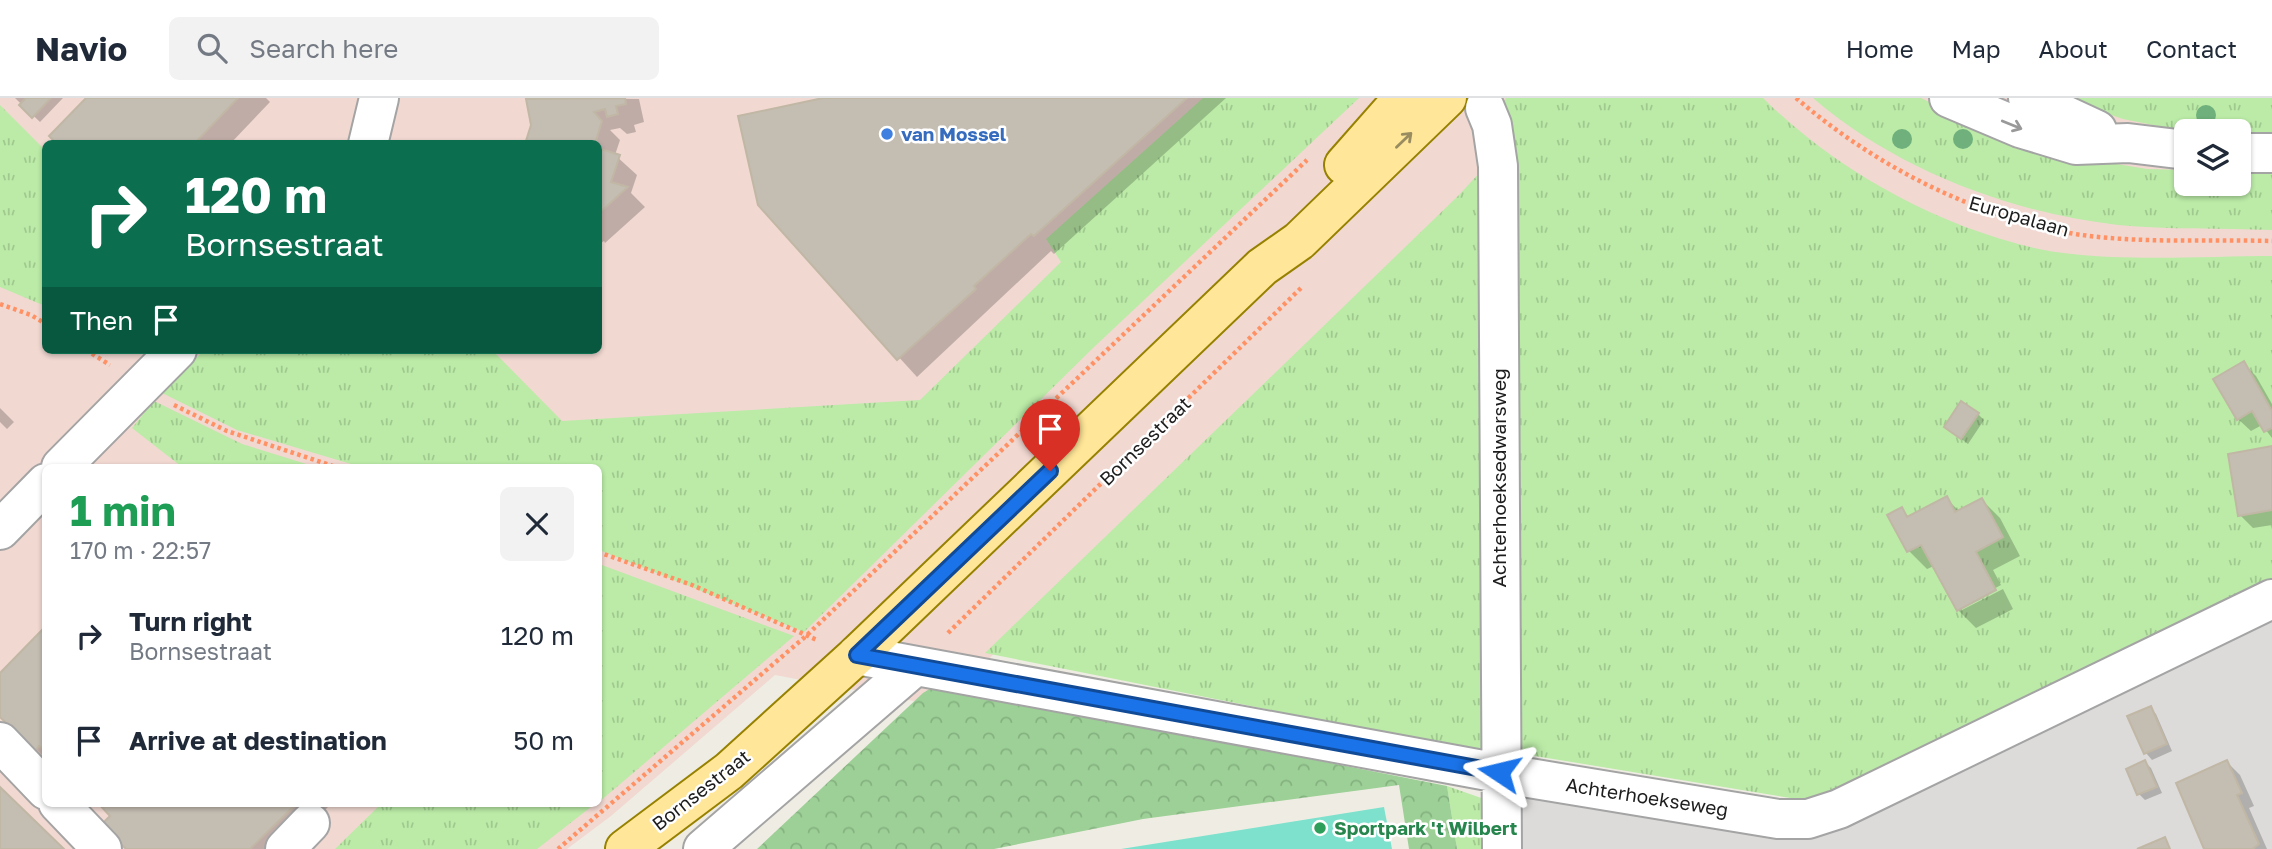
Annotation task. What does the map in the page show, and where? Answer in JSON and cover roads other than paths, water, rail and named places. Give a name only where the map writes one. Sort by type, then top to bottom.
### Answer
[{"type":"main road","name":"Bornsestraat","points":[[1262,267],[1286,228],[1403,98]]},
{"type":"main road","name":"Bornsestraat","points":[[625,849],[729,771],[857,655],[1262,267],[1298,241],[1447,98]]},
{"type":"street","points":[[369,140],[379,98]]},
{"type":"street","points":[[1949,98],[2020,128],[2076,145],[2128,144],[2174,149]]},
{"type":"street","points":[[2028,98],[2128,144]]},
{"type":"street","name":"Achterhoeksedwarsweg","points":[[1485,108],[1492,125],[1498,166],[1499,772],[1502,849]]},
{"type":"street","points":[[2251,152],[2272,153]]},
{"type":"street","points":[[64,464],[173,354]]},
{"type":"street","points":[[0,530],[42,487]]},
{"type":"street","name":"Achterhoekseweg","points":[[857,655],[1499,772],[1778,818],[1808,819],[1884,789],[2272,599]]},
{"type":"street","points":[[702,849],[914,667]]},
{"type":"street","points":[[0,742],[42,786]]},
{"type":"street","points":[[62,807],[102,849]]},
{"type":"place","name":"van Mossel","points":[[887,134]]},
{"type":"place","name":"Sportpark 't Wilbert","points":[[1320,828]]}]
